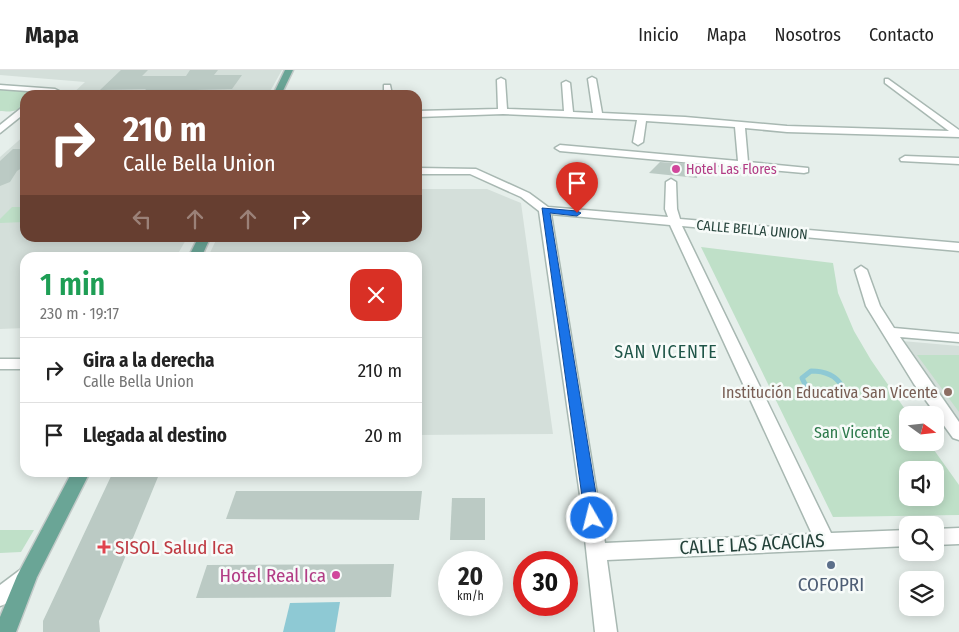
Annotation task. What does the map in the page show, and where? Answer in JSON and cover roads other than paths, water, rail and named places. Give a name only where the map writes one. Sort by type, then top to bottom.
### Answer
[{"type":"main road","points":[[279,90],[289,70]]},
{"type":"main road","points":[[27,576],[78,477]]},
{"type":"main road","points":[[5,632],[7,604]]},
{"type":"main road","points":[[7,604],[14,632]]},
{"type":"street","points":[[592,79],[598,115]]},
{"type":"street","points":[[501,80],[503,111]]},
{"type":"street","points":[[888,81],[959,134]]},
{"type":"street","points":[[566,83],[570,114]]},
{"type":"street","points":[[0,87],[28,90]]},
{"type":"street","points":[[422,114],[503,111],[598,115],[740,126],[959,134]]},
{"type":"street","points":[[0,130],[20,112]]},
{"type":"street","points":[[0,114],[17,115]]},
{"type":"street","points":[[638,142],[642,118]]},
{"type":"street","points":[[740,126],[743,165]]},
{"type":"street","points":[[560,148],[804,170]]},
{"type":"street","points":[[905,159],[959,162]]},
{"type":"street","points":[[422,171],[472,171],[525,195],[545,210],[597,552],[606,632]]},
{"type":"street","points":[[671,182],[670,210],[675,223],[825,541]]},
{"type":"street","name":"CALLE BELLA UNION","points":[[545,210],[959,247]]},
{"type":"street","points":[[861,270],[874,306],[920,380],[959,434]]},
{"type":"street","points":[[890,332],[959,338]]},
{"type":"street","points":[[0,364],[20,364]]},
{"type":"street","points":[[944,537],[959,536]]},
{"type":"street","name":"CALLE LAS ACACIAS","points":[[597,552],[899,538]]},
{"type":"street","points":[[7,604],[27,576]]},
{"type":"water","points":[[340,602],[335,632],[283,632],[290,603]]},
{"type":"waterway","points":[[811,371],[833,376],[842,386],[840,393],[829,395],[818,393],[808,388],[802,378],[811,371]]},
{"type":"place","name":"Hotel Las Flores","points":[[676,169]]},
{"type":"place","name":"Institución Educativa San Vicente","points":[[948,392]]},
{"type":"place","name":"SISOL Salud Ica","points":[[104,547]]},
{"type":"place","name":"COFOPRI","points":[[831,565]]},
{"type":"place","name":"Hotel Real Ica","points":[[336,575]]},
{"type":"district","name":"SAN VICENTE","points":[[666,352]]},
{"type":"park label","name":"San Vicente","points":[[852,432]]}]
